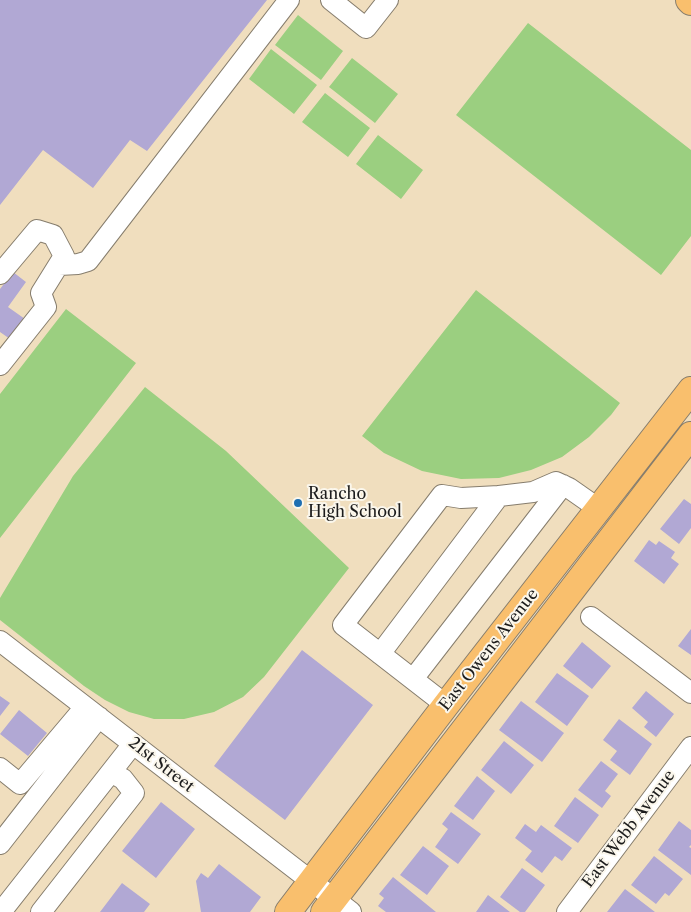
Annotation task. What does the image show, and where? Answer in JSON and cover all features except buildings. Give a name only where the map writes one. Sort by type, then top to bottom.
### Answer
[{"type":"main road","name":"East Owens Avenue","points":[[328,899],[446,705],[691,390]]},
{"type":"main road","name":"East Owens Avenue","points":[[288,912],[328,899],[452,744],[691,436]]},
{"type":"main road","points":[[446,705],[452,744]]},
{"type":"street","points":[[58,265],[78,264],[88,261],[289,0]]},
{"type":"street","points":[[332,0],[366,28],[388,0]]},
{"type":"street","points":[[0,274],[37,230],[53,235],[64,256],[41,293],[46,307],[3,356]]},
{"type":"street","points":[[446,705],[343,625],[442,496],[461,498],[533,492],[556,482],[569,488],[599,509]]},
{"type":"street","points":[[412,679],[563,485]]},
{"type":"street","points":[[380,654],[499,496]]},
{"type":"street","points":[[591,617],[691,692]]},
{"type":"street","name":"21st Street","points":[[0,641],[328,899]]},
{"type":"street","points":[[0,768],[20,784],[92,712]]},
{"type":"street","points":[[0,844],[92,712]]},
{"type":"street","points":[[3,904],[133,744]]},
{"type":"street","name":"East Webb Avenue","points":[[567,912],[691,747]]},
{"type":"street","points":[[41,912],[134,793],[123,778],[111,772]]},
{"type":"green space","points":[[298,15],[343,51],[321,80],[275,45]]},
{"type":"green space","points":[[528,23],[691,150],[691,236],[661,275],[456,115]]},
{"type":"green space","points":[[271,49],[317,85],[294,114],[249,79]]},
{"type":"green space","points":[[352,58],[398,94],[375,123],[329,87]]},
{"type":"green space","points":[[325,93],[370,128],[348,157],[302,122]]},
{"type":"green space","points":[[378,135],[423,170],[401,199],[356,164]]},
{"type":"green space","points":[[476,290],[620,403],[589,437],[562,457],[531,470],[499,478],[461,479],[422,471],[384,453],[362,436]]},
{"type":"green space","points":[[66,309],[136,363],[0,538],[0,394]]},
{"type":"green space","points":[[145,387],[226,451],[349,568],[264,677],[243,697],[214,712],[184,719],[154,719],[129,712],[105,700],[84,686],[0,620],[0,598],[73,476]]},
{"type":"place","name":"Rancho High School","points":[[298,503]]}]
